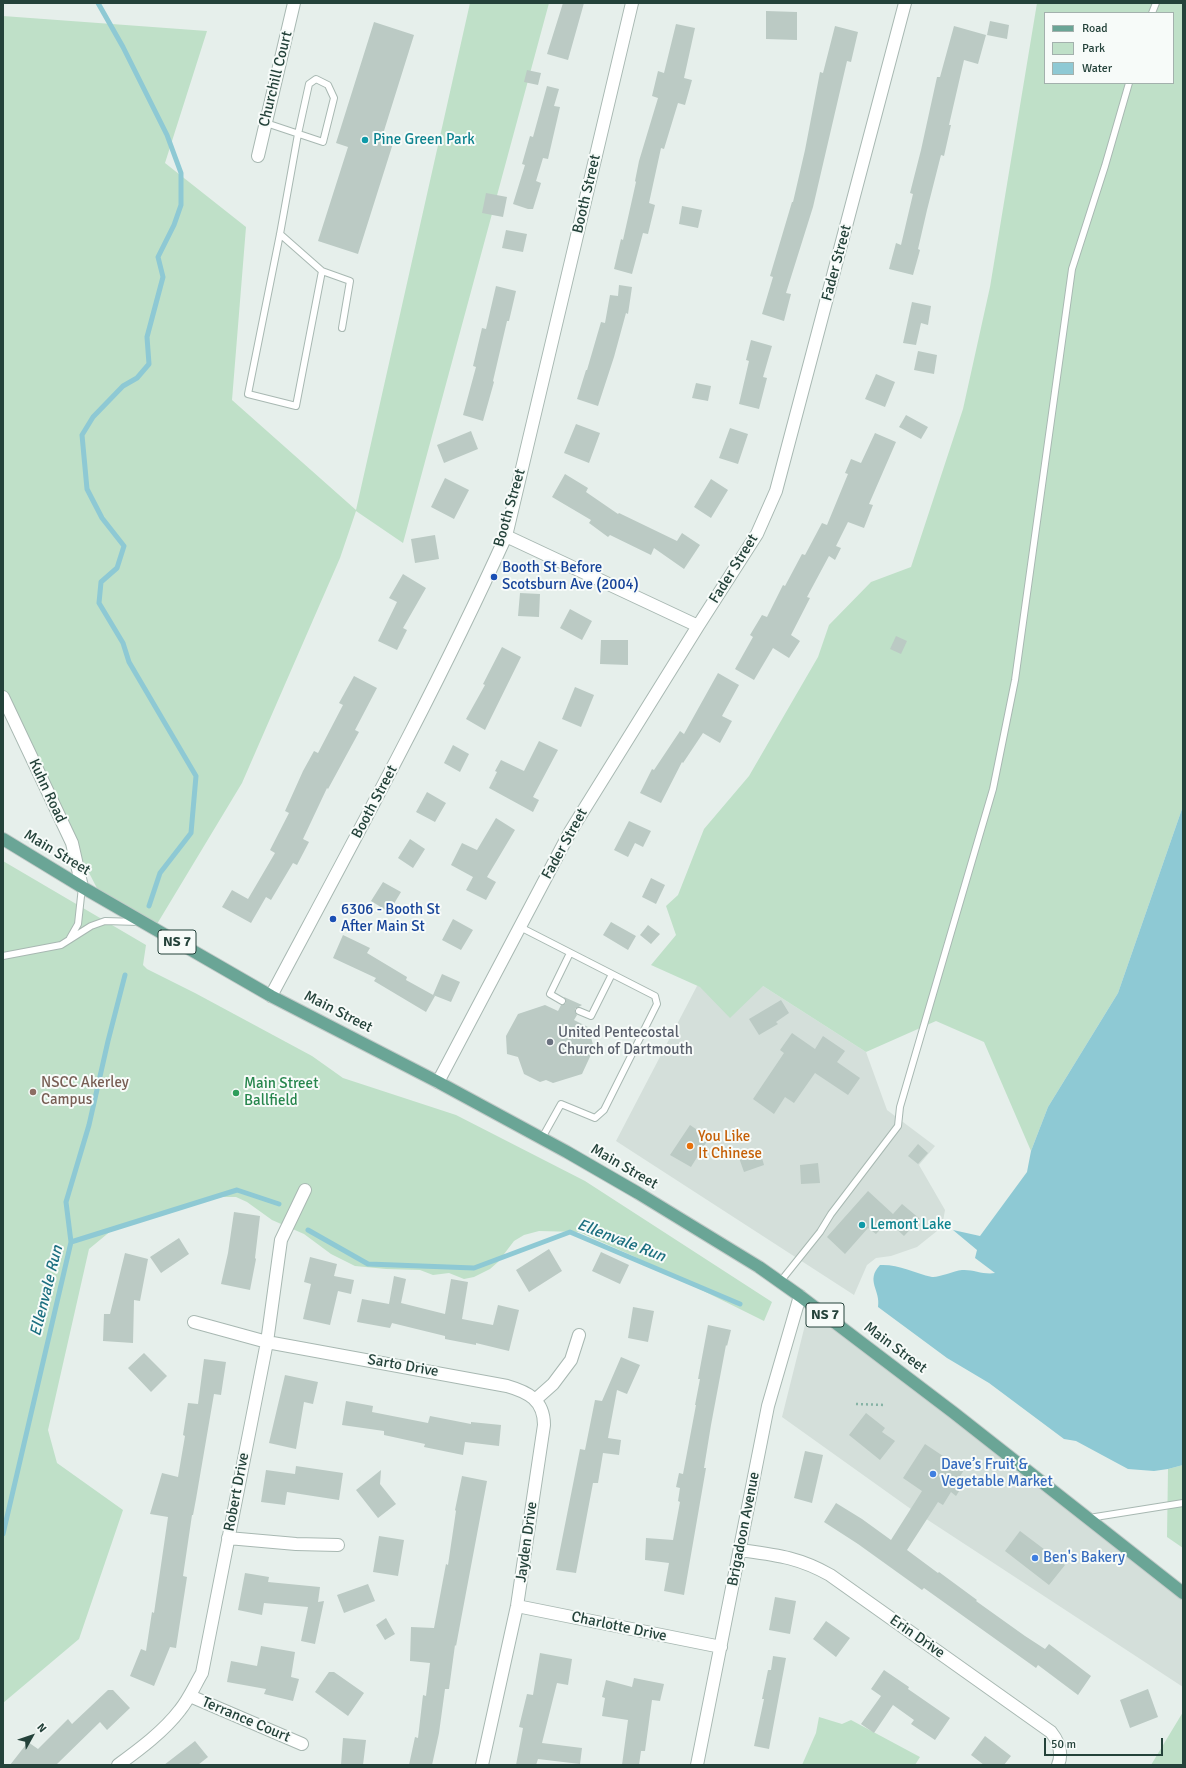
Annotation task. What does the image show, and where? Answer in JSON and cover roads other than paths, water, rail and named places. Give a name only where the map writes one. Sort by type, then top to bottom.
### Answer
[{"type":"main road","name":"Main Street","points":[[3,839],[82,887],[271,996],[438,1082],[542,1138],[638,1193],[752,1263],[800,1296],[954,1413],[1183,1593]]},
{"type":"street","name":"Churchill Court","points":[[258,156],[294,3]]},
{"type":"street","name":"Booth Street","points":[[271,996],[413,730],[471,613],[506,536],[632,3]]},
{"type":"street","name":"Fader Street","points":[[438,1082],[570,832],[757,534],[778,485],[905,3]]},
{"type":"street","points":[[506,536],[698,626]]},
{"type":"street","name":"Kuhn Road","points":[[3,697],[72,843],[82,887]]},
{"type":"street","name":"Robert Drive","points":[[118,1765],[156,1735],[180,1711],[202,1673],[267,1342],[281,1240],[305,1190]]},
{"type":"street","name":"Brigadoon Avenue","points":[[697,1765],[768,1406],[800,1296]]},
{"type":"street","name":"Sarto Drive","points":[[194,1322],[267,1342],[507,1386],[526,1392],[535,1400]]},
{"type":"street","points":[[535,1400],[553,1384],[571,1360],[579,1335]]},
{"type":"street","name":"Jayden Drive","points":[[482,1765],[517,1606],[544,1426],[540,1407],[535,1400]]},
{"type":"street","points":[[228,1538],[296,1544],[338,1545]]},
{"type":"street","name":"Erin Drive","points":[[740,1550],[792,1558],[810,1564],[830,1575],[1051,1732],[1060,1749],[1058,1765]]},
{"type":"street","name":"Charlotte Drive","points":[[517,1606],[721,1647]]},
{"type":"street","name":"Terrance Court","points":[[190,1696],[302,1744]]},
{"type":"lane","points":[[266,122],[298,134],[323,142],[334,98],[328,85],[316,79],[309,84],[298,134],[280,234],[248,394],[296,406],[322,271]]},
{"type":"lane","points":[[780,1282],[820,1232],[831,1214],[898,1126],[900,1107],[993,789],[1015,680],[1072,270],[1105,166],[1129,84]]},
{"type":"lane","points":[[280,234],[322,271],[350,281],[342,328]]},
{"type":"lane","points":[[70,939],[78,924],[82,887]]},
{"type":"lane","points":[[3,956],[61,945],[91,926],[105,921],[122,920],[145,923]]},
{"type":"lane","points":[[520,927],[655,996],[657,1004],[604,1110],[595,1118],[561,1104],[542,1138]]},
{"type":"lane","points":[[562,1001],[550,994],[570,953]]},
{"type":"lane","points":[[579,1010],[590,1016],[612,974]]},
{"type":"lane","points":[[1087,1518],[1183,1503]]},
{"type":"water","name":"Lemont Lake","points":[[1183,806],[1183,1465],[1154,1471],[1128,1469],[1076,1441],[1064,1439],[989,1383],[947,1358],[878,1307],[874,1286],[874,1276],[880,1265],[900,1267],[932,1277],[962,1270],[995,1273],[975,1258],[977,1250],[953,1230],[980,1236],[1027,1172],[1031,1151],[1048,1107],[1118,993]]},
{"type":"waterway","points":[[98,3],[123,47],[167,135],[181,173],[181,205],[174,225],[158,257],[163,277],[147,337],[149,364],[137,378],[123,386],[93,417],[82,435],[87,489],[102,518],[124,546],[117,568],[101,582],[99,603],[123,643],[129,662],[196,776],[191,833],[160,873],[149,906]]},
{"type":"waterway","points":[[71,1242],[66,1202],[89,1125],[125,975]]},
{"type":"waterway","name":"Ellenvale Run","points":[[3,1534],[71,1242],[237,1190],[279,1204]]},
{"type":"waterway","name":"Ellenvale Run","points":[[308,1230],[368,1264],[474,1268],[570,1232],[740,1304]]},
{"type":"place","name":"Pine Green Park","points":[[365,140]]},
{"type":"place","name":"Booth St Before Scotsburn Ave (2004)","points":[[494,577]]},
{"type":"place","name":"6306 - Booth St After Main St","points":[[333,919]]},
{"type":"place","name":"United Pentecostal Church of Dartmouth","points":[[550,1042]]},
{"type":"place","name":"NSCC Akerley Campus","points":[[33,1092]]},
{"type":"place","name":"Main Street Ballfield","points":[[236,1093]]},
{"type":"place","name":"You Like It Chinese","points":[[690,1146]]},
{"type":"place","name":"Lemont Lake","points":[[862,1225]]},
{"type":"place","name":"Dave’s Fruit & Vegetable Market","points":[[933,1474]]},
{"type":"place","name":"Ben's Bakery","points":[[1035,1558]]}]
